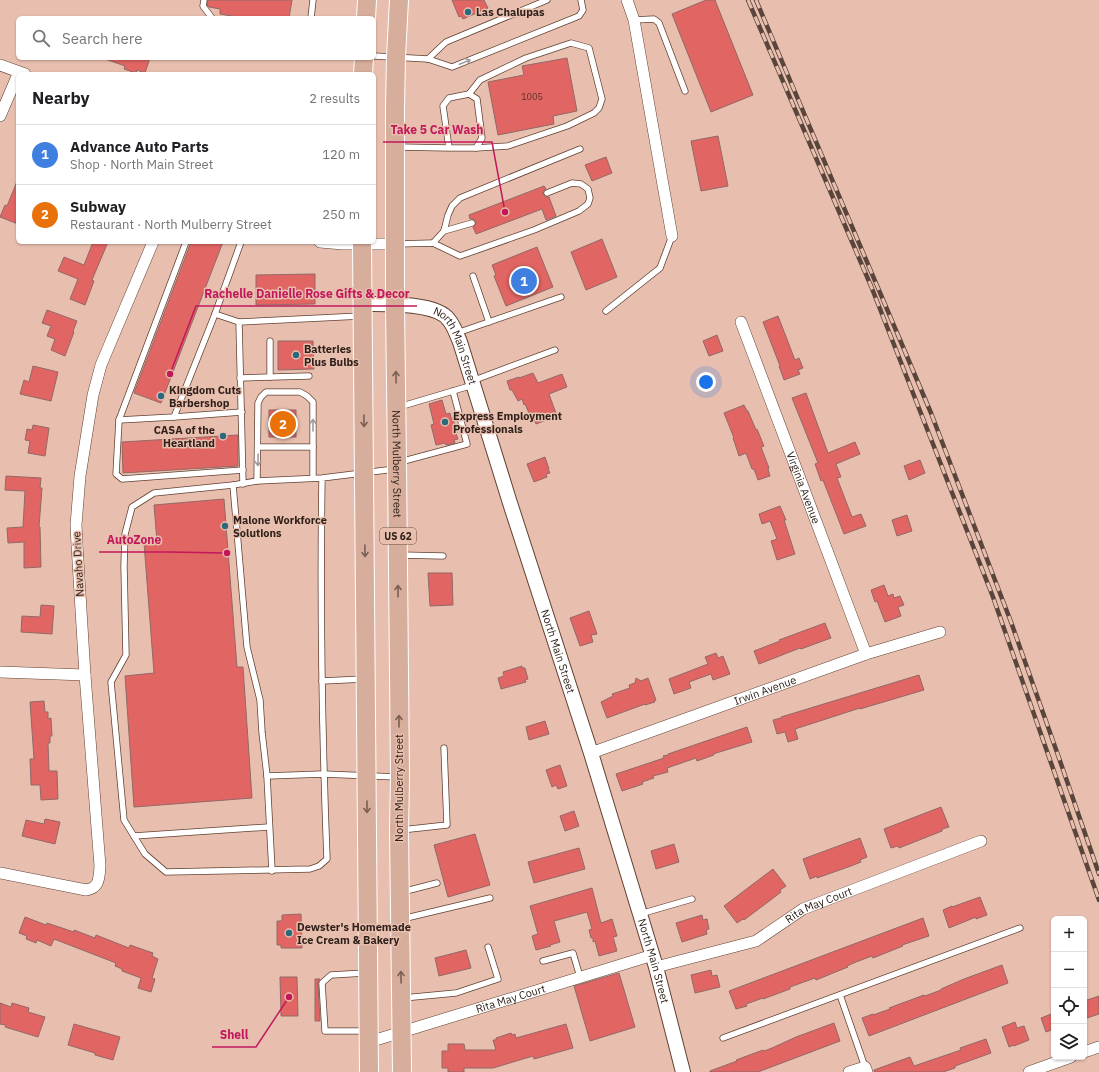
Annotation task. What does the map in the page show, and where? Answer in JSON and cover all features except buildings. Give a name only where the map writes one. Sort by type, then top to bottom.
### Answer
[{"type":"main road","points":[[366,16],[367,0]]},
{"type":"main road","name":"North Mulberry Street","points":[[399,0],[396,57],[395,305],[402,1072]]},
{"type":"main road","points":[[363,72],[364,60]]},
{"type":"main road","name":"US 62","points":[[362,244],[369,1072]]},
{"type":"street","points":[[627,0],[634,20],[672,236]]},
{"type":"street","points":[[0,65],[19,72]]},
{"type":"street","points":[[0,116],[16,85]]},
{"type":"street","points":[[376,243],[395,244]]},
{"type":"street","name":"Navaho Drive","points":[[0,873],[86,890],[92,889],[99,879],[100,866],[85,675],[76,525],[80,476],[93,395],[102,365],[152,244]]},
{"type":"street","name":"North Main Street","points":[[363,310],[395,305],[431,309],[440,312],[449,319],[460,342],[591,753],[654,961],[683,1072]]},
{"type":"street","name":"Virginia Avenue","points":[[741,322],[866,654]]},
{"type":"street","name":"Irwin Avenue","points":[[591,753],[866,654],[940,632]]},
{"type":"street","points":[[0,672],[85,675]]},
{"type":"street","name":"Rita May Court","points":[[369,1037],[402,1033],[580,977],[756,941],[803,909],[981,841]]},
{"type":"street","points":[[1087,1051],[1099,1047]]},
{"type":"street","points":[[1029,1072],[1063,1060]]},
{"type":"street","points":[[849,1072],[866,1069]]},
{"type":"lane","points":[[204,0],[203,6],[210,16]]},
{"type":"lane","points":[[311,16],[313,0]]},
{"type":"lane","points":[[428,59],[446,42],[547,0]]},
{"type":"lane","points":[[376,56],[428,59],[452,67],[579,16],[583,10],[582,0]]},
{"type":"lane","points":[[634,20],[654,19],[659,23],[685,90]]},
{"type":"lane","points":[[395,147],[449,148],[476,148],[508,146],[567,126],[594,113],[599,108],[602,99],[589,48],[571,44],[526,58],[480,80],[469,94],[449,98],[443,106],[449,148]]},
{"type":"lane","points":[[469,94],[476,99],[482,138],[476,148]]},
{"type":"lane","points":[[433,243],[444,231],[452,206],[460,198],[580,149]]},
{"type":"lane","points":[[395,244],[433,243],[460,256],[534,230],[579,211],[588,204],[590,198],[588,189],[581,184],[572,183],[547,192]]},
{"type":"lane","points":[[444,231],[472,223]]},
{"type":"lane","points":[[606,311],[660,268],[672,236]]},
{"type":"lane","points":[[185,244],[119,420],[116,474],[122,479],[243,470]]},
{"type":"lane","points":[[174,417],[215,314],[240,244]]},
{"type":"lane","points":[[473,276],[488,322]]},
{"type":"lane","points":[[456,333],[561,297]]},
{"type":"lane","points":[[215,314],[239,322],[363,310]]},
{"type":"lane","points":[[239,322],[243,484]]},
{"type":"lane","points":[[270,341],[270,377]]},
{"type":"lane","points":[[396,408],[453,391],[555,350]]},
{"type":"lane","points":[[240,378],[309,376]]},
{"type":"lane","points":[[322,478],[322,681],[327,859],[320,866],[310,869],[166,872],[145,854],[124,820],[111,682],[126,655],[124,566],[125,534],[132,507],[154,493],[243,484],[257,481],[322,478],[364,472],[397,466],[467,444],[453,391]]},
{"type":"lane","points":[[257,481],[258,403],[266,392],[300,392],[313,402],[312,478]]},
{"type":"lane","points":[[119,420],[242,412]]},
{"type":"lane","points":[[258,447],[313,447]]},
{"type":"lane","points":[[233,485],[247,647],[260,700],[267,776],[272,870]]},
{"type":"lane","points":[[398,555],[443,556]]},
{"type":"lane","points":[[322,681],[366,679]]},
{"type":"lane","points":[[399,830],[447,825],[444,748]]},
{"type":"lane","points":[[267,776],[324,774],[400,777]]},
{"type":"lane","points":[[134,836],[269,827]]},
{"type":"lane","points":[[400,892],[437,883]]},
{"type":"lane","points":[[400,919],[490,898]]},
{"type":"lane","points":[[640,914],[692,900]]},
{"type":"lane","points":[[723,1038],[1020,928]]},
{"type":"lane","points":[[401,998],[456,992],[498,979],[488,947]]},
{"type":"lane","points":[[543,961],[573,953],[580,977]]},
{"type":"lane","points":[[369,973],[331,975],[322,984],[325,1031],[369,1037]]},
{"type":"lane","points":[[840,995],[866,1069]]},
{"type":"railway","points":[[748,0],[871,286],[993,597],[1099,900]]},
{"type":"railway","points":[[756,0],[931,413],[1011,622],[1099,874]]},
{"type":"place","name":"Las Chalupas","points":[[468,12]]},
{"type":"place","name":"Take 5 Car Wash","points":[[505,212]]},
{"type":"place","name":"Advance Auto Parts","points":[[524,281]]},
{"type":"place","name":"Batteries Plus Bulbs","points":[[296,355]]},
{"type":"place","name":"Rachelle Danielle Rose Gifts & Decor","points":[[170,374]]},
{"type":"place","name":"Kingdom Cuts Barbershop","points":[[161,396]]},
{"type":"place","name":"Express Employment Professionals","points":[[445,422]]},
{"type":"place","name":"Subway","points":[[283,424]]},
{"type":"place","name":"CASA of the Heartland","points":[[223,436]]},
{"type":"place","name":"Malone Workforce Solutions","points":[[225,526]]},
{"type":"place","name":"AutoZone","points":[[227,553]]},
{"type":"place","name":"Dewster's Homemade Ice Cream & Bakery","points":[[289,933]]},
{"type":"place","name":"Shell","points":[[289,997]]}]
